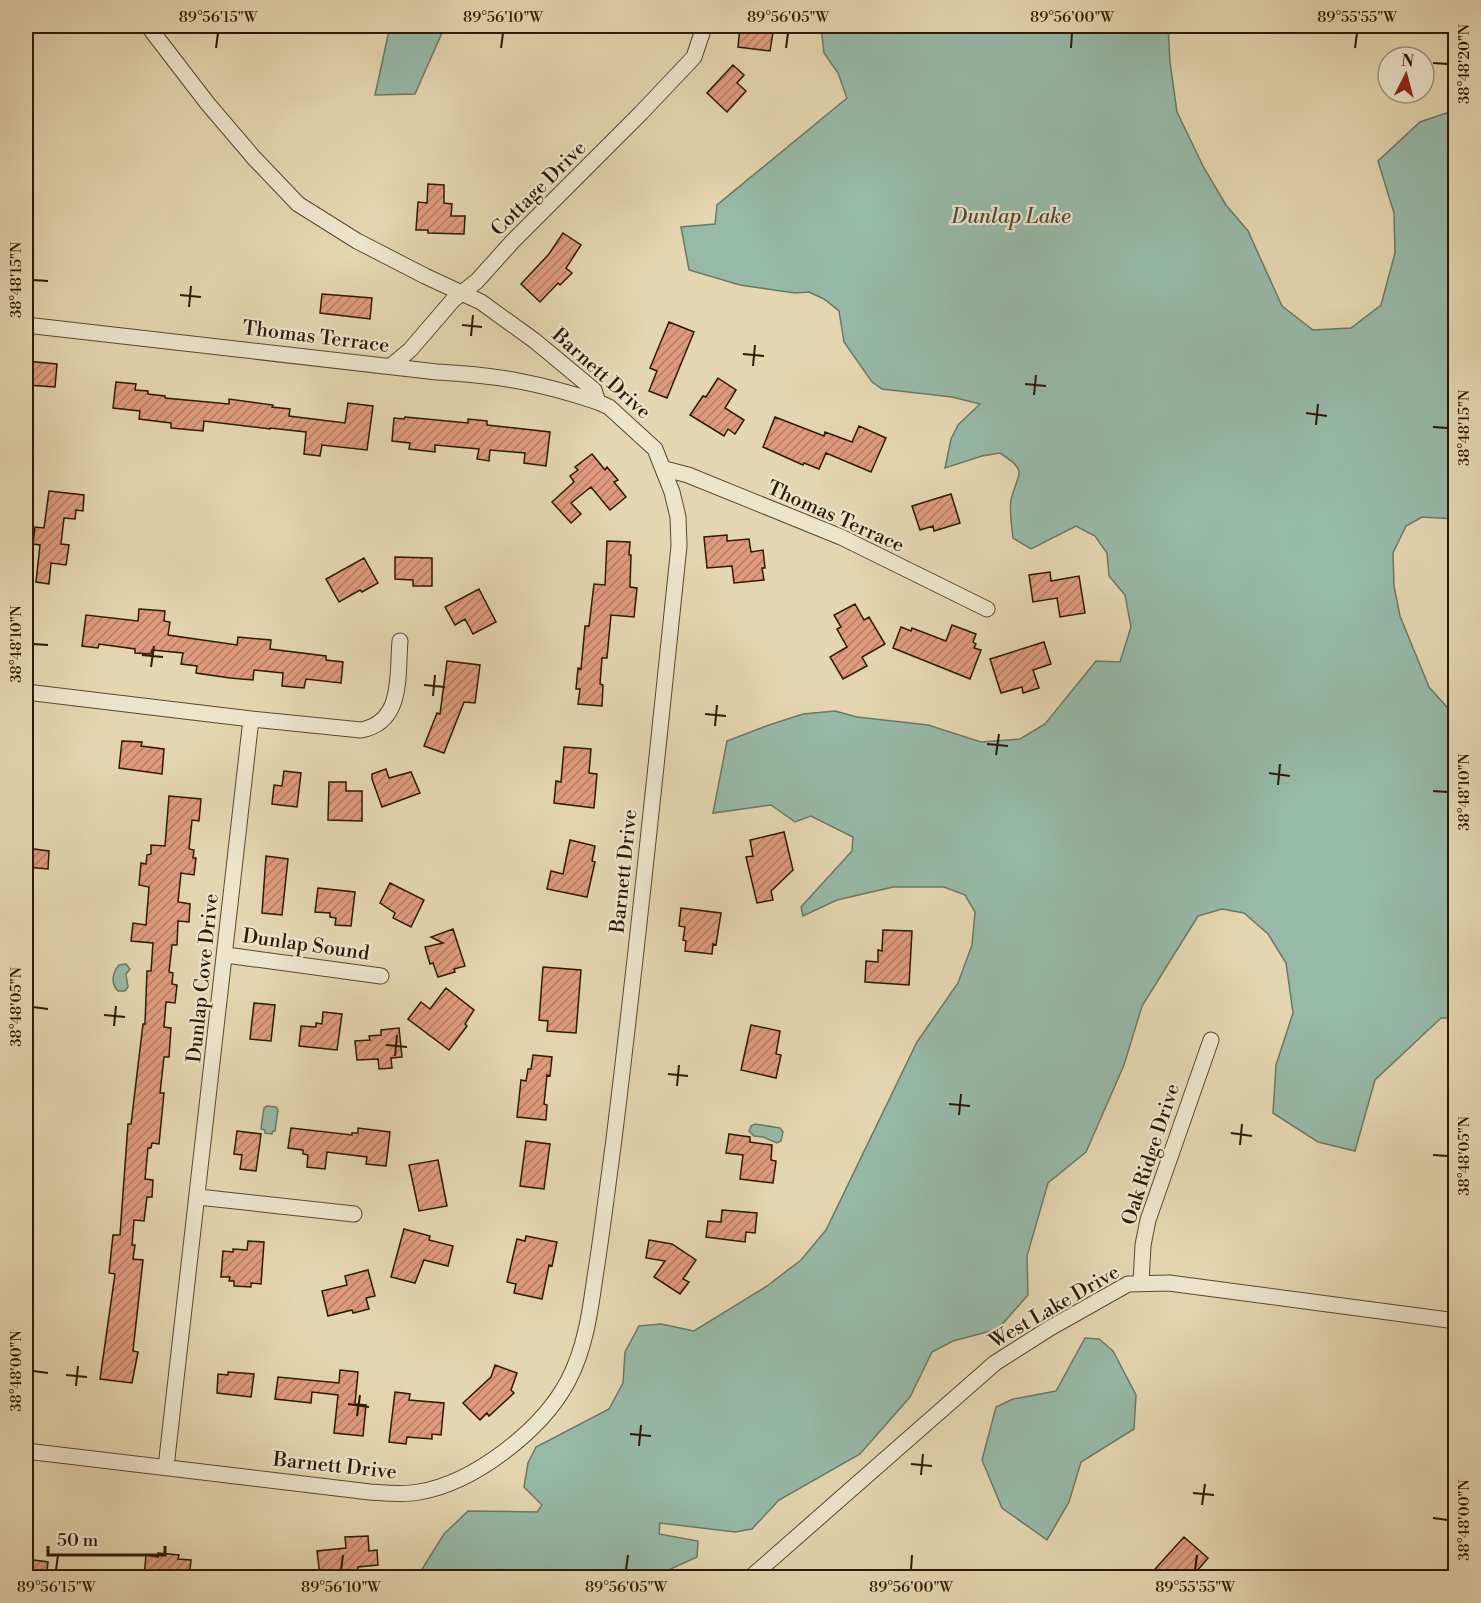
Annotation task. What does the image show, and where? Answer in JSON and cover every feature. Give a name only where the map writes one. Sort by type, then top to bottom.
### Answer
[{"type":"street","name":"Barnett Drive","points":[[26,1451],[370,1492],[396,1494],[419,1492],[445,1485],[499,1454],[529,1430],[555,1402],[569,1379],[588,1325],[600,1249],[619,1099],[679,546],[678,517],[672,492],[665,469],[655,449],[609,407],[598,402],[594,390],[536,341],[481,302],[367,246],[298,204],[254,158],[208,104],[148,26]]},
{"type":"street","name":"Cottage Drive","points":[[391,366],[410,350],[453,300],[477,281],[513,241],[694,57],[703,30]]},
{"type":"street","name":"Thomas Terrace","points":[[26,325],[513,378],[553,387],[598,402]]},
{"type":"street","name":"Thomas Terrace","points":[[665,469],[841,537],[987,609]]},
{"type":"street","points":[[26,692],[361,730],[373,728],[390,713],[394,701],[400,641]]},
{"type":"street","name":"Dunlap Cove Drive","points":[[166,1467],[226,955],[251,719]]},
{"type":"street","name":"Dunlap Sound","points":[[226,955],[381,976]]},
{"type":"street","name":"Oak Ridge Drive","points":[[1142,1283],[1143,1245],[1148,1220],[1211,1040]]},
{"type":"street","points":[[198,1197],[354,1214]]},
{"type":"street","name":"West Lake Drive","points":[[750,1578],[995,1363],[1050,1328],[1128,1284],[1169,1283],[1455,1321]]},
{"type":"water","points":[[390,26],[445,26],[415,94],[375,95]]},
{"type":"water","name":"Dunlap Lake","points":[[821,26],[1168,26],[1177,112],[1204,168],[1226,205],[1248,231],[1282,306],[1313,330],[1351,328],[1381,305],[1395,253],[1394,213],[1378,161],[1420,122],[1455,110],[1455,519],[1422,517],[1406,526],[1393,553],[1394,586],[1400,616],[1429,687],[1455,716],[1455,1018],[1441,1018],[1375,1080],[1355,1151],[1318,1142],[1273,1113],[1276,1065],[1293,1013],[1286,963],[1268,934],[1244,913],[1222,909],[1198,916],[1142,1006],[1124,1065],[1086,1152],[1048,1183],[1027,1256],[1028,1295],[998,1329],[953,1341],[932,1352],[910,1397],[860,1454],[779,1500],[752,1529],[735,1532],[660,1523],[659,1534],[698,1541],[697,1557],[653,1577],[417,1577],[444,1534],[468,1511],[537,1512],[542,1505],[524,1487],[528,1463],[536,1447],[609,1409],[623,1383],[625,1352],[639,1326],[661,1324],[694,1331],[767,1286],[801,1260],[826,1230],[917,1042],[958,983],[972,945],[975,912],[965,895],[944,887],[893,887],[837,900],[803,916],[801,907],[852,851],[853,837],[811,816],[795,822],[771,805],[713,813],[727,741],[803,714],[835,711],[857,717],[928,725],[981,742],[1020,739],[1045,724],[1096,661],[1120,662],[1131,627],[1125,595],[1109,576],[1107,553],[1095,536],[1076,526],[1031,549],[1013,538],[1010,504],[1019,473],[1009,459],[1000,453],[982,456],[945,468],[951,439],[958,425],[980,404],[952,397],[882,389],[872,382],[844,342],[839,311],[824,299],[809,292],[795,293],[740,285],[689,270],[681,227],[715,224],[717,205],[847,98],[838,73],[824,53]]},
{"type":"water","points":[[126,964],[130,969],[126,974],[128,987],[125,991],[118,991],[113,981],[114,974],[119,965]]},
{"type":"water","points":[[276,1107],[278,1110],[275,1131],[272,1134],[265,1133],[265,1130],[261,1129],[264,1108]]},
{"type":"water","points":[[755,1124],[780,1128],[783,1132],[781,1141],[777,1143],[754,1136],[749,1131]]},
{"type":"water","points":[[1085,1338],[1099,1339],[1113,1351],[1136,1395],[1134,1429],[1081,1462],[1069,1502],[1047,1540],[1002,1508],[982,1460],[996,1407],[1013,1399],[1056,1391]]},
{"type":"building","points":[[740,26],[774,26],[770,51],[738,47]]},
{"type":"building","points":[[733,65],[744,75],[737,83],[746,91],[727,112],[707,93]]},
{"type":"building","points":[[428,184],[444,185],[444,203],[452,204],[451,216],[465,216],[464,234],[428,233],[428,230],[416,230],[418,202],[427,203]]},
{"type":"building","points":[[563,233],[581,245],[566,268],[572,273],[560,285],[558,283],[540,302],[521,284],[549,254]]},
{"type":"building","points":[[322,294],[372,298],[370,319],[320,313]]},
{"type":"building","points":[[669,322],[694,332],[667,398],[649,391],[657,371],[650,368]]},
{"type":"building","points":[[26,361],[57,364],[55,387],[26,385]]},
{"type":"building","points":[[718,378],[736,390],[725,408],[744,420],[735,434],[728,429],[724,436],[690,415],[703,396],[706,397]]},
{"type":"building","points":[[116,382],[136,384],[135,390],[148,391],[148,394],[165,396],[165,398],[229,404],[229,399],[273,405],[272,407],[290,409],[289,416],[345,423],[348,403],[373,406],[367,450],[322,445],[320,456],[304,454],[306,432],[204,421],[203,431],[171,428],[171,423],[139,419],[140,411],[113,408]]},
{"type":"building","points":[[405,417],[468,423],[468,419],[487,421],[487,425],[550,432],[546,466],[524,463],[525,453],[490,450],[489,461],[477,459],[479,449],[435,445],[435,452],[409,449],[410,443],[392,441],[394,418],[404,419]]},
{"type":"building","points":[[775,417],[824,436],[825,432],[852,442],[859,426],[886,438],[871,472],[826,453],[819,469],[804,463],[803,465],[763,447]]},
{"type":"building","points":[[592,454],[605,470],[607,467],[618,480],[614,482],[626,497],[610,510],[591,487],[571,503],[581,514],[571,523],[552,502],[574,482],[570,476],[578,470],[575,467]]},
{"type":"building","points":[[49,491],[84,495],[83,511],[76,510],[75,519],[64,518],[61,544],[69,545],[66,565],[51,563],[49,584],[36,582],[40,545],[33,544],[35,527],[44,528]]},
{"type":"building","points":[[951,494],[960,523],[934,531],[933,526],[920,530],[912,506]]},
{"type":"building","points":[[727,535],[727,541],[749,539],[751,552],[763,550],[764,580],[734,583],[732,566],[707,568],[704,537]]},
{"type":"building","points":[[607,541],[630,542],[630,587],[637,588],[634,617],[611,615],[607,658],[602,658],[600,684],[603,685],[602,706],[578,704],[580,689],[576,689],[578,668],[581,669],[585,626],[589,626],[594,584],[605,585]]},
{"type":"building","points":[[395,557],[432,558],[432,586],[413,586],[413,580],[395,579]]},
{"type":"building","points":[[364,558],[378,583],[339,602],[326,579]]},
{"type":"building","points":[[1050,572],[1051,581],[1079,576],[1085,613],[1060,617],[1057,598],[1033,602],[1029,575]]},
{"type":"building","points":[[479,589],[496,622],[473,634],[465,619],[455,625],[445,607]]},
{"type":"building","points":[[855,604],[864,620],[869,617],[885,644],[862,657],[867,666],[843,679],[830,657],[847,647],[837,629],[841,627],[834,615]]},
{"type":"building","points":[[139,609],[165,611],[164,621],[170,622],[168,635],[237,645],[238,637],[271,640],[270,649],[326,656],[326,660],[343,662],[341,683],[306,679],[304,688],[282,686],[283,673],[254,670],[253,680],[196,673],[197,666],[181,664],[183,653],[152,650],[151,654],[135,653],[135,649],[99,644],[98,648],[82,646],[86,615],[138,621]]},
{"type":"building","points":[[952,625],[976,634],[973,642],[976,644],[974,648],[981,650],[970,679],[893,648],[901,627],[911,631],[912,628],[946,641]]},
{"type":"building","points":[[1044,642],[1051,664],[1033,670],[1039,688],[1023,693],[1022,687],[1001,693],[990,659]]},
{"type":"building","points":[[447,661],[480,665],[475,703],[464,702],[444,753],[424,746],[437,713],[440,714]]},
{"type":"building","points":[[122,741],[142,742],[141,746],[164,749],[162,774],[119,768]]},
{"type":"building","points":[[564,747],[591,749],[589,773],[597,774],[594,808],[554,803],[556,781],[561,782]]},
{"type":"building","points":[[386,769],[389,778],[411,772],[420,793],[382,807],[372,774]]},
{"type":"building","points":[[284,771],[301,773],[297,807],[272,804],[274,785],[282,786]]},
{"type":"building","points":[[329,782],[346,782],[346,791],[362,791],[362,821],[328,820]]},
{"type":"building","points":[[169,796],[201,799],[199,821],[192,820],[189,849],[194,850],[193,858],[196,858],[194,875],[181,873],[178,902],[190,904],[189,922],[178,921],[177,945],[172,945],[169,972],[173,973],[172,984],[177,985],[175,1003],[166,1002],[164,1027],[171,1028],[169,1057],[164,1057],[160,1093],[164,1093],[159,1144],[152,1143],[151,1148],[148,1148],[145,1179],[153,1180],[152,1197],[147,1197],[144,1221],[134,1220],[133,1259],[143,1260],[133,1351],[138,1352],[132,1383],[100,1379],[115,1274],[109,1273],[113,1235],[120,1235],[128,1124],[131,1124],[143,1024],[145,1024],[147,971],[151,971],[153,943],[131,941],[133,923],[146,925],[149,887],[139,885],[141,863],[146,864],[147,855],[151,854],[151,845],[165,846]]},
{"type":"building","points":[[784,832],[793,870],[771,891],[773,900],[757,903],[746,857],[753,856],[750,840]]},
{"type":"building","points":[[570,840],[595,846],[592,861],[595,862],[587,897],[547,889],[551,871],[563,874]]},
{"type":"building","points":[[26,848],[49,851],[48,869],[26,867]]},
{"type":"building","points":[[266,856],[288,859],[282,915],[262,913]]},
{"type":"building","points":[[390,883],[424,900],[411,927],[393,918],[395,913],[380,903]]},
{"type":"building","points":[[318,888],[355,892],[351,926],[335,925],[336,918],[330,917],[330,913],[315,912]]},
{"type":"building","points":[[681,908],[721,913],[716,945],[713,944],[712,954],[685,951],[686,941],[683,940],[685,927],[679,926]]},
{"type":"building","points":[[453,929],[465,966],[438,977],[433,963],[430,964],[425,947],[443,943],[431,937]]},
{"type":"building","points":[[883,930],[912,931],[909,985],[865,982],[866,961],[878,962],[878,950],[882,951]]},
{"type":"building","points":[[543,967],[581,970],[576,1033],[547,1031],[548,1021],[539,1020]]},
{"type":"building","points":[[446,988],[474,1010],[465,1024],[467,1026],[449,1050],[408,1019],[421,1002],[430,1009]]},
{"type":"building","points":[[254,1003],[275,1005],[271,1041],[250,1039]]},
{"type":"building","points":[[323,1012],[342,1014],[337,1050],[299,1046],[301,1026],[316,1027],[316,1023],[322,1024]]},
{"type":"building","points":[[751,1025],[780,1031],[776,1054],[781,1055],[776,1078],[741,1070]]},
{"type":"building","points":[[399,1028],[402,1057],[391,1058],[392,1068],[379,1069],[378,1059],[357,1060],[355,1041],[370,1040],[369,1036],[381,1035],[381,1030]]},
{"type":"building","points":[[533,1055],[552,1057],[550,1076],[547,1075],[544,1104],[547,1105],[546,1120],[517,1117],[521,1080],[526,1081]]},
{"type":"building","points":[[291,1128],[352,1135],[352,1133],[358,1133],[358,1128],[390,1132],[386,1166],[366,1164],[367,1157],[327,1152],[325,1169],[307,1167],[308,1155],[303,1154],[303,1150],[288,1148]]},
{"type":"building","points":[[237,1131],[261,1134],[256,1171],[240,1169],[242,1155],[234,1154]]},
{"type":"building","points":[[729,1134],[750,1137],[750,1142],[772,1145],[771,1160],[776,1161],[773,1183],[740,1179],[743,1155],[726,1153]]},
{"type":"building","points":[[526,1141],[550,1144],[544,1189],[520,1186]]},
{"type":"building","points":[[438,1160],[447,1206],[419,1211],[409,1165]]},
{"type":"building","points":[[722,1210],[757,1213],[755,1233],[746,1232],[745,1242],[706,1237],[708,1221],[721,1222]]},
{"type":"building","points":[[404,1229],[430,1236],[429,1240],[453,1246],[448,1266],[424,1260],[415,1283],[391,1277]]},
{"type":"building","points":[[526,1236],[557,1242],[552,1266],[549,1265],[542,1299],[514,1293],[516,1284],[507,1282],[517,1239],[525,1241]]},
{"type":"building","points":[[649,1240],[672,1244],[696,1260],[683,1279],[689,1282],[680,1294],[654,1277],[665,1261],[646,1258]]},
{"type":"building","points":[[248,1241],[264,1242],[261,1284],[251,1283],[251,1287],[234,1286],[234,1281],[229,1281],[230,1277],[221,1277],[223,1251],[247,1250]]},
{"type":"building","points":[[368,1270],[375,1296],[366,1298],[369,1309],[353,1313],[352,1310],[328,1316],[322,1291],[347,1285],[345,1276]]},
{"type":"building","points":[[495,1365],[517,1373],[511,1390],[514,1393],[489,1416],[487,1413],[480,1420],[463,1403],[491,1377]]},
{"type":"building","points":[[340,1370],[358,1372],[355,1404],[366,1405],[363,1436],[334,1433],[338,1395],[312,1392],[311,1403],[275,1399],[278,1377],[339,1383]]},
{"type":"building","points":[[228,1372],[254,1374],[251,1397],[217,1393],[218,1374],[228,1375]]},
{"type":"building","points":[[395,1392],[410,1394],[409,1400],[444,1403],[441,1435],[432,1434],[432,1439],[407,1437],[406,1444],[389,1442]]},
{"type":"building","points":[[368,1536],[369,1551],[377,1550],[378,1565],[358,1567],[358,1573],[320,1576],[317,1551],[346,1548],[345,1537]]},
{"type":"building","points":[[1184,1537],[1208,1558],[1191,1578],[1147,1578]]},
{"type":"building","points":[[158,1553],[179,1555],[178,1559],[191,1560],[189,1578],[144,1578],[146,1555],[158,1557]]},
{"type":"building","points":[[26,1559],[48,1562],[46,1578],[26,1578]]}]
